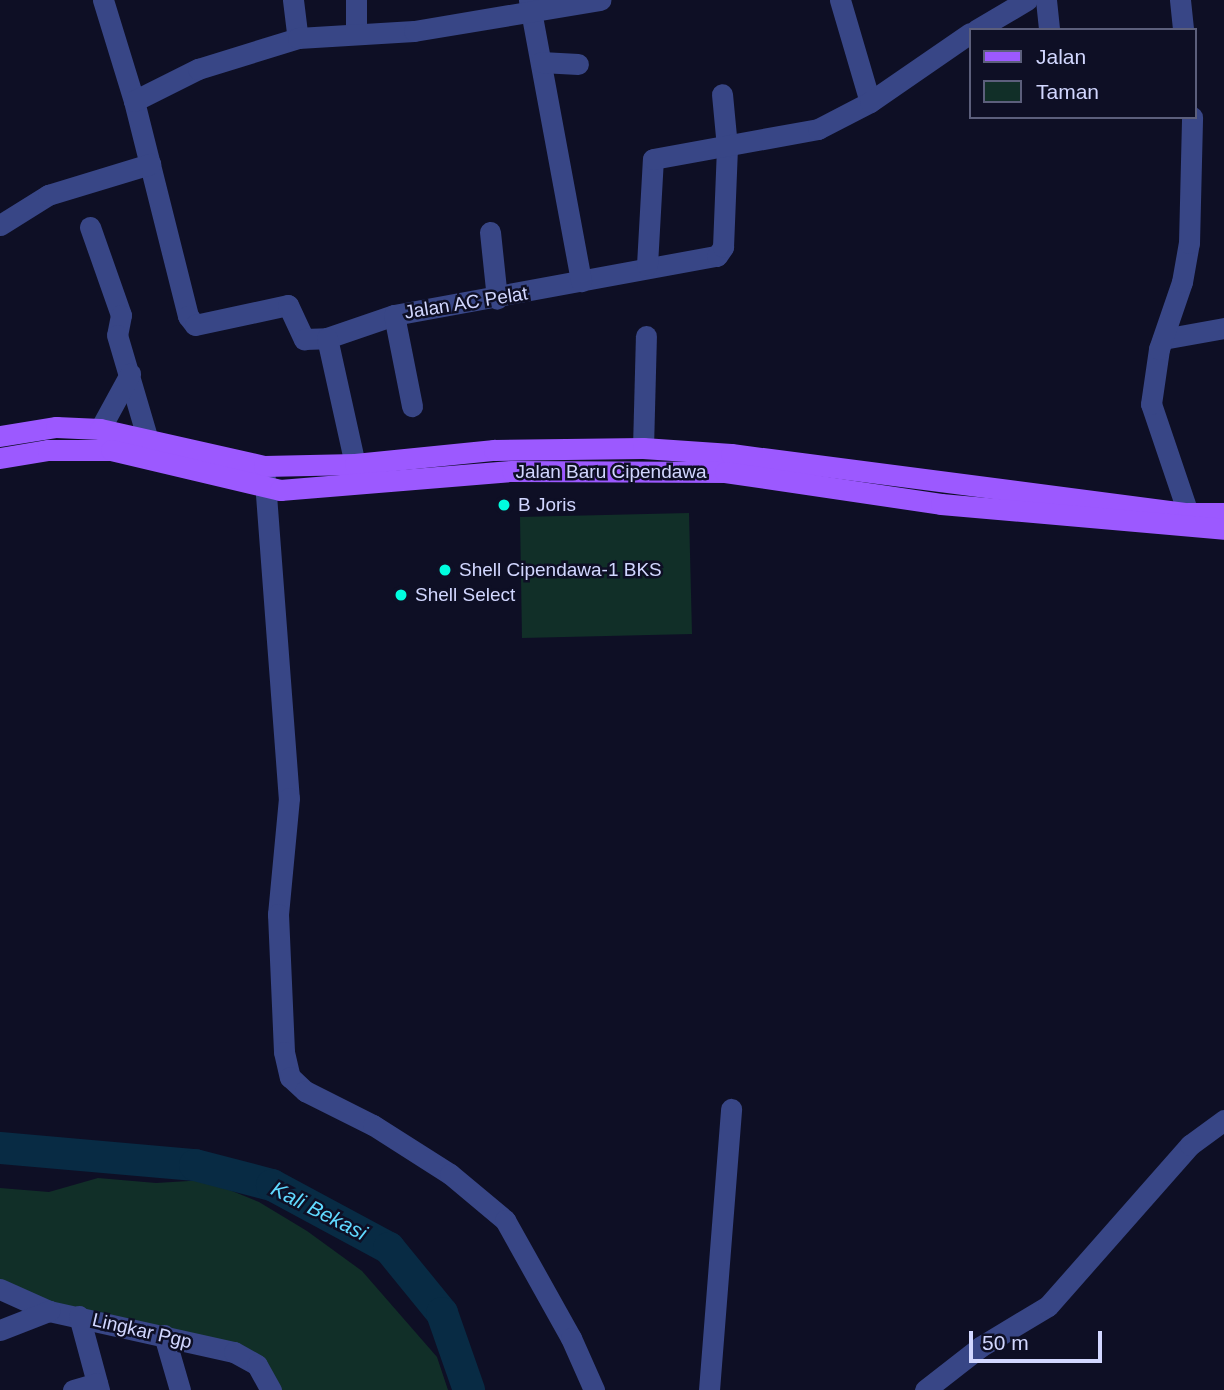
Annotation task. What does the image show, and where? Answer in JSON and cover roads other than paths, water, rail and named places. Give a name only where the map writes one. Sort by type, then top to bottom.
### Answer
[{"type":"main road","name":"Jalan Baru Cipendawa","points":[[0,436],[56,427],[100,429],[264,466],[355,464],[494,450],[643,448],[730,454],[1188,513],[1224,513]]},
{"type":"main road","points":[[618,448],[620,471]]},
{"type":"main road","name":"Jalan Baru Cipendawa","points":[[0,458],[48,450],[111,450],[262,489],[375,486],[512,471],[726,472],[941,505],[1224,529]]},
{"type":"street","points":[[103,0],[134,101],[191,323],[201,325],[288,305],[304,339],[327,338],[355,464]]},
{"type":"street","points":[[293,0],[298,38]]},
{"type":"street","points":[[356,0],[356,32]]},
{"type":"street","points":[[134,101],[198,69],[298,38],[356,32],[414,31],[479,9],[600,0]]},
{"type":"street","points":[[840,0],[870,102]]},
{"type":"street","points":[[979,28],[1027,0]]},
{"type":"street","points":[[1046,0],[1049,28]]},
{"type":"street","points":[[1180,0],[1184,28]]},
{"type":"street","points":[[530,6],[580,281]]},
{"type":"street","points":[[648,265],[653,159],[818,129],[870,102],[968,34]]},
{"type":"street","points":[[541,62],[578,64]]},
{"type":"street","points":[[722,94],[727,147]]},
{"type":"street","points":[[1188,513],[1151,404],[1163,338],[1189,243],[1192,119]]},
{"type":"street","name":"Jalan AC Pelat","points":[[327,338],[394,315],[497,299],[648,265],[722,252],[727,147]]},
{"type":"street","points":[[0,225],[48,195],[150,164]]},
{"type":"street","points":[[90,227],[121,315],[117,335],[148,440]]},
{"type":"street","points":[[490,232],[497,299]]},
{"type":"street","points":[[394,315],[412,406]]},
{"type":"street","points":[[1163,338],[1224,328]]},
{"type":"street","points":[[643,448],[646,336]]},
{"type":"street","points":[[100,429],[130,374]]},
{"type":"street","points":[[264,466],[262,489],[289,798],[278,914],[284,1052],[290,1077],[305,1091],[382,1130],[450,1174],[505,1220],[560,1317],[594,1390]]},
{"type":"street","points":[[709,1390],[731,1110]]},
{"type":"street","points":[[925,1390],[980,1347],[1048,1306],[1190,1145],[1224,1120]]},
{"type":"street","name":"Lingkar Pgp","points":[[0,1289],[49,1311],[234,1352],[257,1365],[271,1390]]},
{"type":"street","points":[[0,1330],[49,1311]]},
{"type":"street","points":[[73,1390],[98,1387],[79,1316]]},
{"type":"street","points":[[164,1335],[180,1390]]},
{"type":"waterway","name":"Kali Bekasi","points":[[0,1148],[195,1165],[272,1185],[389,1248],[442,1313],[469,1390]]},
{"type":"place","name":"B Joris","points":[[504,505]]},
{"type":"place","name":"Shell Cipendawa-1 BKS","points":[[445,570]]},
{"type":"place","name":"Shell Select","points":[[401,595]]}]
